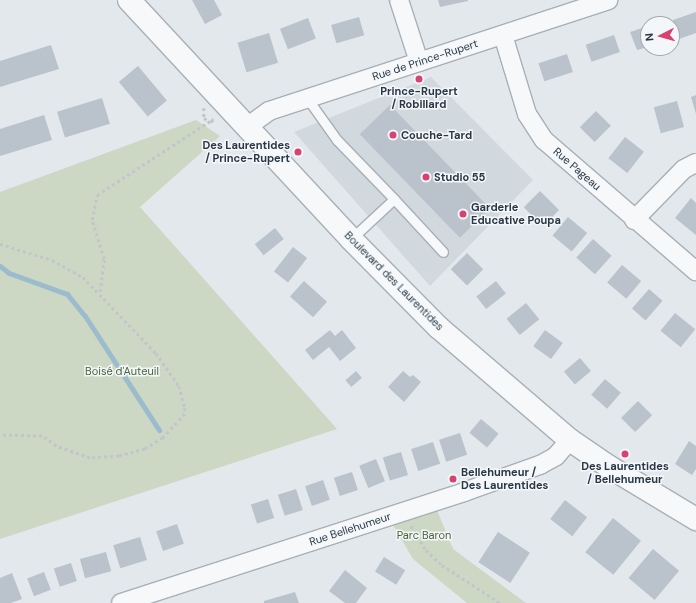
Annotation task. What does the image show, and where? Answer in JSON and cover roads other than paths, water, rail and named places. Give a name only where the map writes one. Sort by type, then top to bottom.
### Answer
[{"type":"street","name":"Boulevard des Laurentides","points":[[129,0],[351,239],[449,337],[570,440],[614,470],[696,519]]},
{"type":"street","points":[[399,0],[418,62]]},
{"type":"street","name":"Rue de Prince-Rupert","points":[[247,127],[269,111],[608,0]]},
{"type":"street","name":"Rue Pageau","points":[[503,35],[527,114],[544,140],[634,220],[696,271]]},
{"type":"street","points":[[634,220],[684,169],[696,163]]},
{"type":"street","name":"Rue Bellehumeur","points":[[121,603],[403,512],[549,461],[570,440]]},
{"type":"lane","points":[[307,98],[337,140],[394,199],[442,252]]},
{"type":"lane","points":[[351,239],[394,199]]},
{"type":"waterway","points":[[0,266],[9,273],[67,294],[85,316],[159,430]]},
{"type":"place","name":"Prince-Rupert / Robillard","points":[[419,79]]},
{"type":"place","name":"Couche-Tard","points":[[393,135]]},
{"type":"place","name":"Des Laurentides / Prince-Rupert","points":[[298,152]]},
{"type":"place","name":"Studio 55","points":[[426,177]]},
{"type":"place","name":"Garderie Educative Poupa","points":[[463,214]]},
{"type":"place","name":"Des Laurentides / Bellehumeur","points":[[625,454]]},
{"type":"place","name":"Bellehumeur / Des Laurentides","points":[[453,479]]},
{"type":"park label","name":"Boisé d'Auteuil","points":[[122,371]]},
{"type":"park label","name":"Parc Baron","points":[[424,535]]}]
